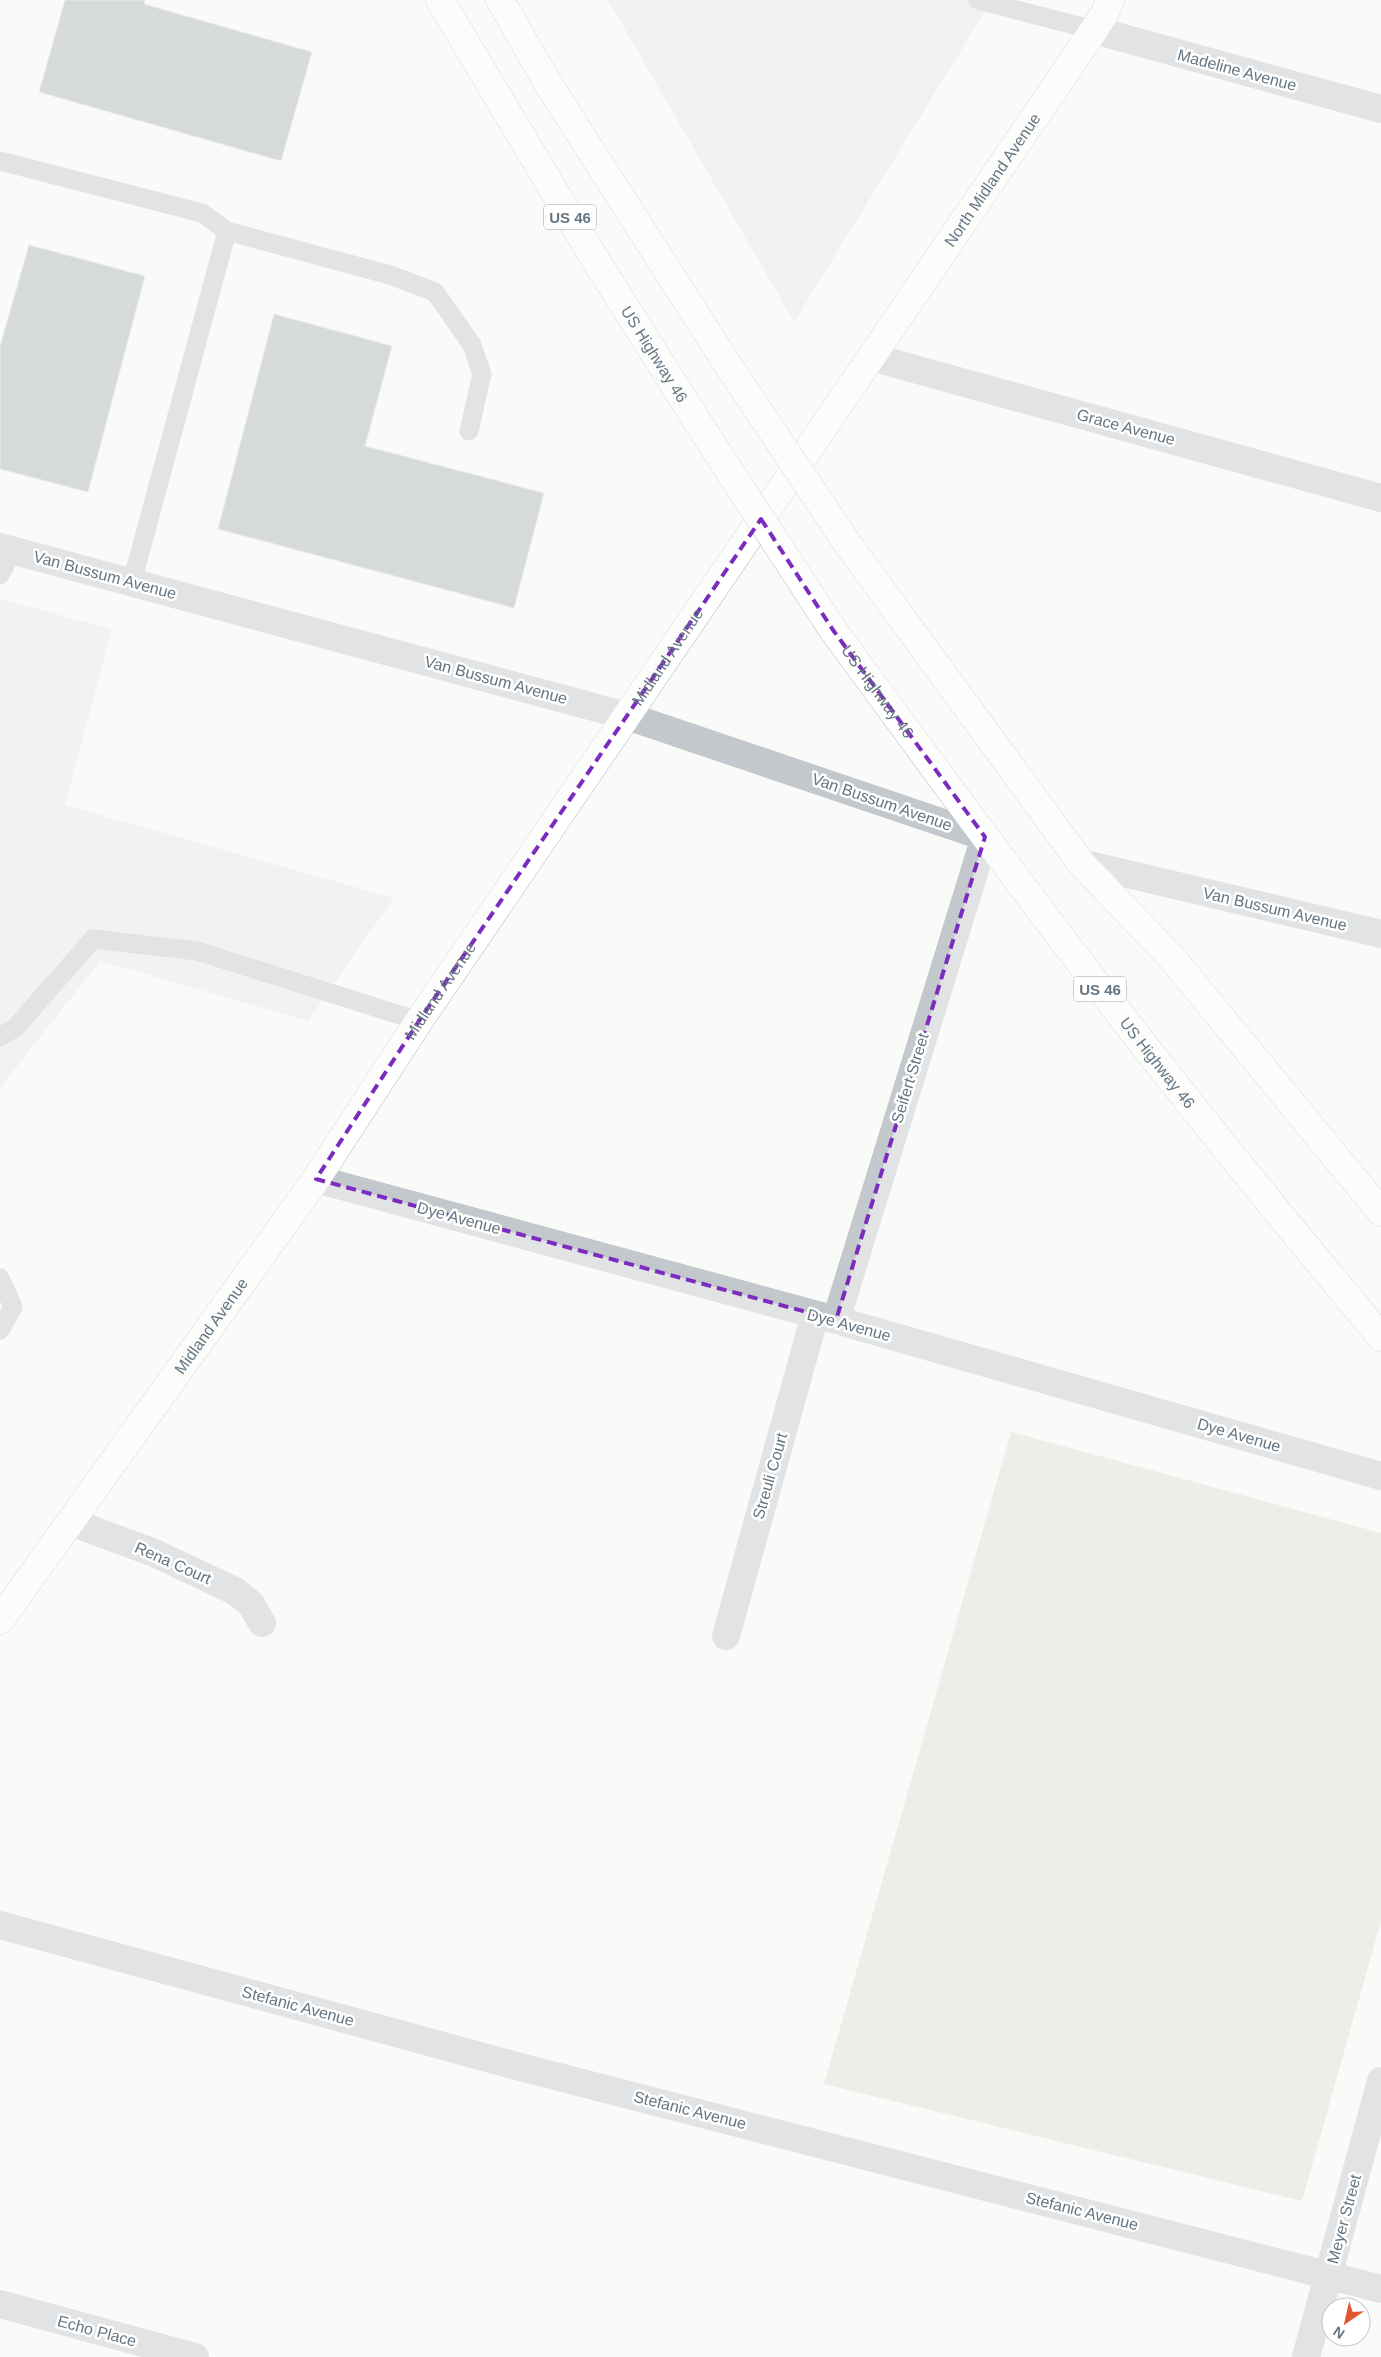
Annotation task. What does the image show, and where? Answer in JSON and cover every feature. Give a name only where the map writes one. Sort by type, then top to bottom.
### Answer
[{"type":"main road","name":"US Highway 46","points":[[440,0],[593,256],[704,432],[833,630],[1099,988],[1294,1233],[1381,1337]]},
{"type":"main road","points":[[500,0],[547,82],[726,362],[847,543],[1081,863],[1172,958],[1381,1212]]},
{"type":"main road","name":"North Midland Avenue","points":[[870,357],[1094,30],[1105,13],[1110,0]]},
{"type":"main road","name":"Midland Avenue","points":[[3,1611],[71,1522],[316,1179],[419,1020],[870,357]]},
{"type":"street","name":"Madeline Avenue","points":[[1094,30],[1381,109]]},
{"type":"street","name":"Grace Avenue","points":[[870,357],[1381,498]]},
{"type":"street","name":"Van Bussum Avenue","points":[[6,548],[627,716],[985,837]]},
{"type":"street","name":"Seifert Street","points":[[826,1318],[985,837]]},
{"type":"street","name":"Van Bussum Avenue","points":[[1081,863],[1381,934]]},
{"type":"street","name":"Dye Avenue","points":[[316,1179],[826,1318],[1381,1476]]},
{"type":"street","name":"Streuli Court","points":[[726,1636],[826,1318]]},
{"type":"street","name":"Rena Court","points":[[71,1522],[152,1552],[235,1591],[251,1604],[262,1623]]},
{"type":"street","name":"Stefanic Avenue","points":[[0,1925],[524,2068],[1381,2289]]},
{"type":"street","name":"Meyer Street","points":[[1306,2357],[1381,2081]]},
{"type":"street","name":"Echo Place","points":[[0,2304],[195,2357]]},
{"type":"lane","points":[[978,0],[1094,30]]},
{"type":"lane","points":[[0,161],[202,213],[227,231],[390,275],[436,292],[472,345],[482,374],[470,431]]},
{"type":"lane","points":[[132,582],[227,231]]},
{"type":"lane","points":[[0,575],[6,548]]},
{"type":"lane","points":[[0,1037],[16,1027],[93,939],[197,951],[419,1020]]},
{"type":"lane","points":[[0,1278],[13,1308],[0,1330]]},
{"type":"highlighted area","points":[[761,519],[833,630],[985,837],[836,1320],[316,1179],[419,1021]]},
{"type":"shaded area","points":[[608,0],[992,0],[794,322]]},
{"type":"shaded area","points":[[0,599],[112,629],[65,805],[394,898],[308,1021],[100,961],[0,1088]]},
{"type":"shaded area","points":[[1011,1432],[1381,1533],[1381,1921],[1302,2201],[824,2084]]},
{"type":"building","points":[[65,0],[145,0],[144,4],[312,52],[281,161],[39,92]]},
{"type":"building","points":[[29,245],[145,276],[88,492],[0,469],[0,346]]},
{"type":"building","points":[[274,314],[392,346],[365,446],[544,493],[514,608],[218,529]]}]
